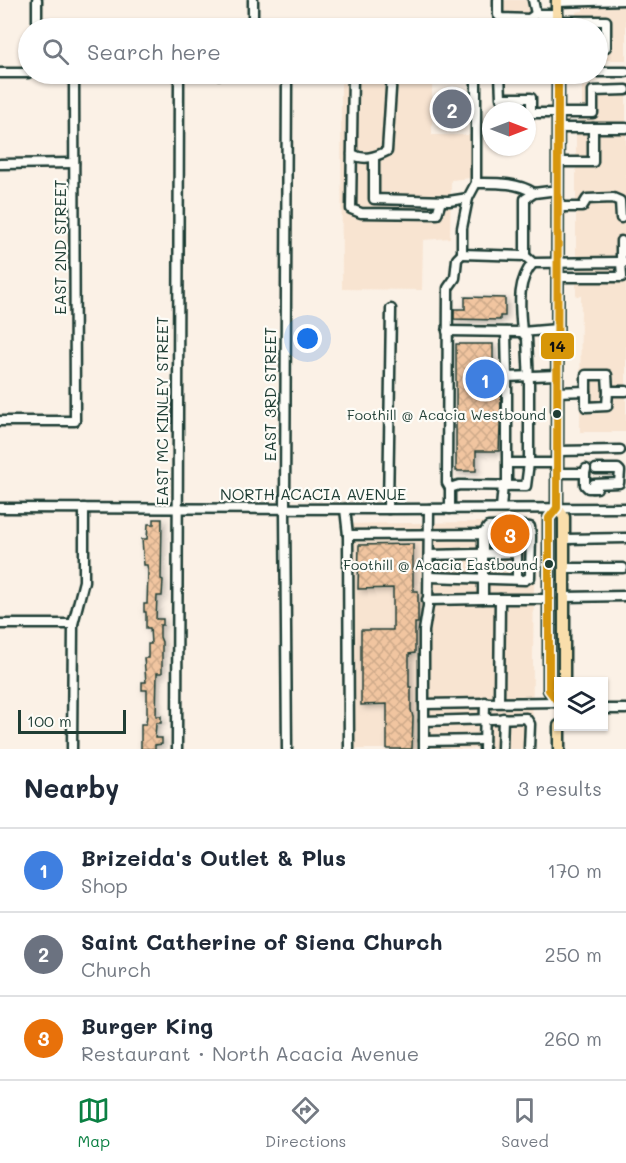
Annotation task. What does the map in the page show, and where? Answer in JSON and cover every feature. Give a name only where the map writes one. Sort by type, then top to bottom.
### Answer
[{"type":"main road","points":[[557,1],[557,18]]},
{"type":"main road","points":[[558,84],[557,508],[564,517],[565,539],[564,677]]},
{"type":"main road","points":[[554,697],[549,690],[549,518],[557,508]]},
{"type":"main road","points":[[559,731],[559,749]]},
{"type":"street","points":[[37,0],[37,18]]},
{"type":"street","points":[[253,0],[253,18]]},
{"type":"street","points":[[498,0],[498,15],[501,18]]},
{"type":"street","points":[[533,0],[536,14]]},
{"type":"street","points":[[557,1],[626,0]]},
{"type":"street","points":[[530,18],[536,14]]},
{"type":"street","points":[[536,14],[548,18]]},
{"type":"street","points":[[608,72],[626,72]]},
{"type":"street","points":[[0,73],[18,73]]},
{"type":"street","name":"EAST 2ND STREET","points":[[0,421],[75,421],[74,84]]},
{"type":"street","name":"EAST MC KINLEY STREET","points":[[177,749],[179,84]]},
{"type":"street","name":"EAST 3RD STREET","points":[[287,84],[285,510],[287,749]]},
{"type":"street","points":[[354,84],[351,209],[361,213],[437,214],[441,201]]},
{"type":"street","points":[[352,153],[358,158],[374,158],[387,151],[391,84]]},
{"type":"street","points":[[450,509],[450,488],[447,483],[448,288],[455,278],[458,259],[462,254],[462,228],[468,198],[476,183],[476,84]]},
{"type":"street","points":[[501,84],[501,98],[531,98],[531,113],[593,113],[593,91],[626,90]]},
{"type":"street","points":[[558,128],[626,128]]},
{"type":"street","points":[[558,162],[592,162],[592,128]]},
{"type":"street","points":[[374,158],[374,199],[441,201],[468,198]]},
{"type":"street","points":[[0,164],[74,163]]},
{"type":"street","points":[[476,183],[503,183],[526,188],[534,193]]},
{"type":"street","points":[[525,256],[525,199],[534,193],[558,190]]},
{"type":"street","points":[[558,207],[582,207],[587,199],[613,198],[620,201],[621,218]]},
{"type":"street","points":[[557,277],[622,277],[624,262],[621,241]]},
{"type":"street","points":[[462,254],[525,256],[533,263],[624,262]]},
{"type":"street","points":[[450,488],[459,485],[526,486],[529,463],[528,377],[527,338],[522,332],[521,285],[525,272],[533,263]]},
{"type":"street","points":[[388,510],[391,309]]},
{"type":"street","points":[[447,331],[522,332],[557,329]]},
{"type":"street","points":[[501,508],[508,463],[506,332]]},
{"type":"street","points":[[507,377],[557,375]]},
{"type":"street","points":[[586,375],[607,375],[608,406],[586,407],[586,391],[586,375]]},
{"type":"street","points":[[557,392],[586,391]]},
{"type":"street","points":[[608,391],[626,391]]},
{"type":"street","points":[[557,451],[620,450]]},
{"type":"street","points":[[508,463],[590,470],[618,469],[620,471],[620,483],[594,484],[593,488]]},
{"type":"street","points":[[590,470],[585,484],[588,488],[624,486]]},
{"type":"street","name":"NORTH ACACIA AVENUE","points":[[0,508],[388,510],[626,508]]},
{"type":"street","points":[[72,749],[73,624],[84,581],[84,508]]},
{"type":"street","points":[[429,509],[429,577],[424,631],[424,745],[484,745],[485,702]]},
{"type":"street","points":[[345,510],[348,536],[349,749]]},
{"type":"street","points":[[429,577],[483,578],[517,578],[525,580],[530,576],[530,527],[488,527],[483,534],[483,554],[483,578],[483,599]]},
{"type":"street","points":[[348,536],[483,534]]},
{"type":"street","points":[[565,539],[626,538]]},
{"type":"street","points":[[429,555],[517,553],[517,578]]},
{"type":"street","points":[[564,568],[623,568]]},
{"type":"street","points":[[564,597],[626,596]]},
{"type":"street","points":[[499,702],[500,599]]},
{"type":"street","points":[[428,600],[550,599]]},
{"type":"street","points":[[0,624],[73,624]]},
{"type":"street","points":[[424,704],[554,702]]},
{"type":"street","points":[[608,709],[626,709]]},
{"type":"street","points":[[502,749],[503,718]]},
{"type":"street","points":[[424,721],[526,718],[530,724],[529,749]]},
{"type":"shaded area","points":[[496,0],[539,0],[539,18],[496,18]]},
{"type":"shaded area","points":[[583,0],[626,0],[626,60],[608,60],[608,18],[576,18],[576,12],[583,11]]},
{"type":"shaded area","points":[[341,84],[432,84],[432,135],[472,135],[471,178],[451,180],[450,238],[423,240],[422,290],[342,289]]},
{"type":"shaded area","points":[[582,87],[626,87],[626,432],[580,432],[581,296],[576,296],[576,121],[582,120]]},
{"type":"shaded area","points":[[525,523],[534,576],[532,749],[343,749],[342,524]]},
{"type":"building","points":[[465,297],[505,298],[505,316],[500,316],[500,320],[454,319],[454,309],[465,309]]},
{"type":"building","points":[[456,344],[493,344],[493,386],[500,386],[499,451],[476,451],[476,471],[456,471]]},
{"type":"building","points":[[154,519],[162,519],[161,579],[163,580],[162,596],[157,596],[156,619],[163,619],[163,625],[160,625],[162,673],[157,673],[156,716],[161,716],[161,723],[156,723],[155,738],[162,738],[162,744],[155,745],[155,749],[141,749],[141,724],[146,724],[147,715],[147,690],[142,690],[142,682],[146,682],[144,658],[148,658],[148,644],[151,644],[150,628],[146,628],[146,612],[144,612],[144,604],[147,604],[148,571],[147,565],[144,565],[142,539],[147,539],[148,524],[154,524]]},
{"type":"building","points":[[494,533],[524,533],[525,541],[494,544]]},
{"type":"building","points":[[413,544],[413,591],[418,591],[418,623],[415,623],[415,653],[409,654],[409,687],[411,687],[413,717],[412,749],[387,749],[387,704],[361,705],[361,630],[393,630],[393,588],[358,589],[359,545]]},
{"type":"transit line","name":"14","points":[[554,697],[549,690],[549,518],[557,508],[558,84]]},
{"type":"place","name":"Saint Catherine of Siena Church","points":[[452,109]]},
{"type":"place","name":"Brizeida's Outlet & Plus","points":[[485,379]]},
{"type":"place","name":"Foothill @ Acacia Westbound","points":[[557,414]]},
{"type":"place","name":"Burger King","points":[[510,534]]},
{"type":"place","name":"Foothill @ Acacia Eastbound","points":[[549,564]]}]
